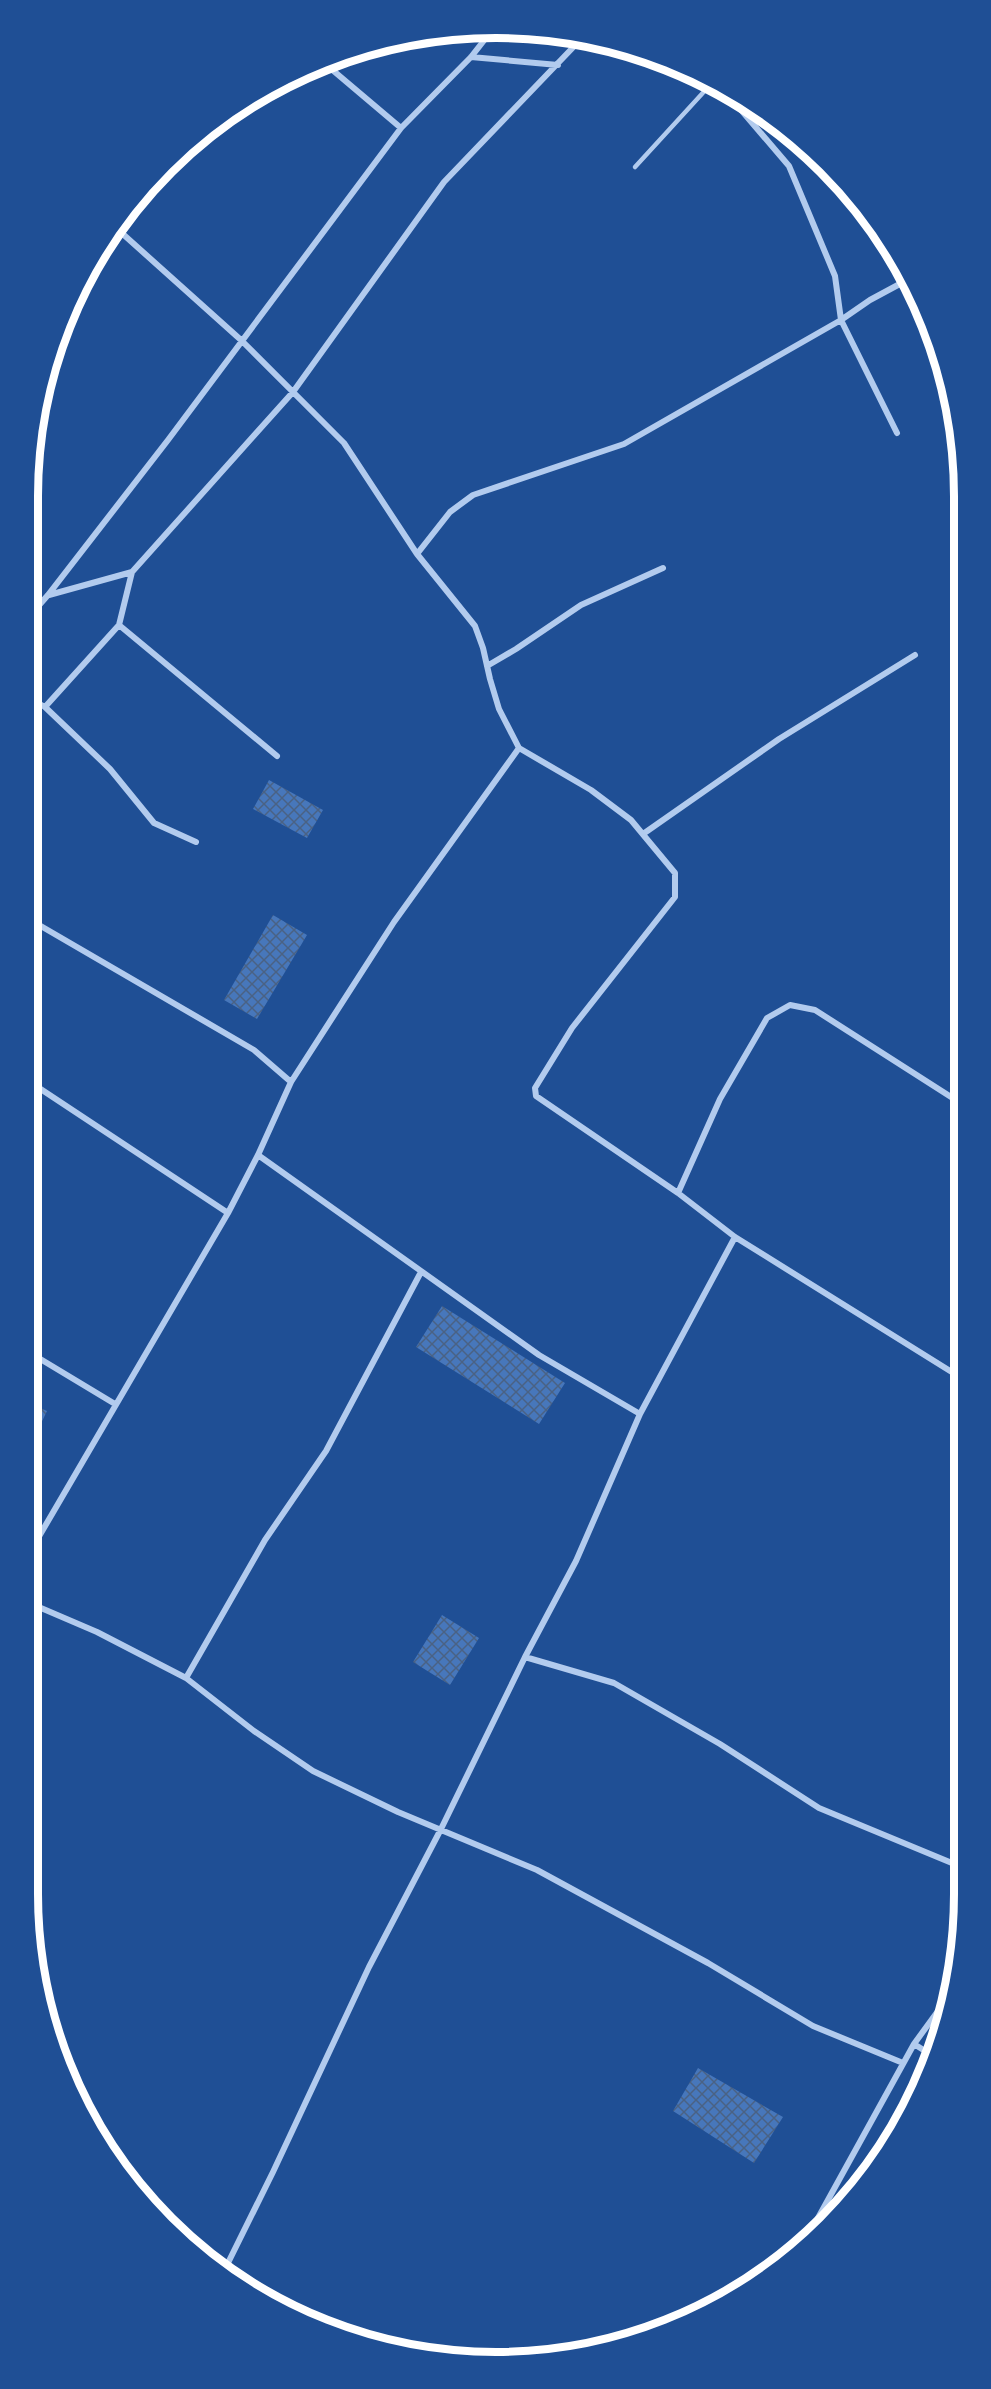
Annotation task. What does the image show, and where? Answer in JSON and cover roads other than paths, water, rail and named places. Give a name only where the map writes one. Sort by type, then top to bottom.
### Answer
[{"type":"street","points":[[38,606],[168,440],[401,128],[471,57],[486,38]]},
{"type":"street","points":[[45,707],[119,625],[132,572],[292,392],[444,182],[576,45]]},
{"type":"street","points":[[471,57],[558,65]]},
{"type":"street","points":[[330,68],[401,128]]},
{"type":"street","points":[[740,109],[789,166],[835,276],[841,320],[897,433]]},
{"type":"street","points":[[121,232],[241,340],[344,443],[417,554],[475,626],[499,710],[519,748],[591,790],[631,820],[675,873],[675,897],[572,1028],[535,1092],[536,1096],[678,1193],[735,1237],[954,1373]]},
{"type":"street","points":[[417,554],[450,512],[473,495],[624,444],[901,283]]},
{"type":"street","points":[[487,666],[581,605],[663,568]]},
{"type":"street","points":[[48,595],[132,572]]},
{"type":"street","points":[[119,625],[277,756]]},
{"type":"street","points":[[643,834],[779,739],[915,655]]},
{"type":"street","points":[[38,703],[45,707],[110,769],[154,823],[196,842]]},
{"type":"street","points":[[38,1538],[228,1213],[258,1155],[291,1082],[394,922],[519,748]]},
{"type":"street","points":[[38,924],[254,1050],[291,1082]]},
{"type":"street","points":[[678,1193],[720,1099],[767,1017],[790,1005],[815,1010],[954,1099]]},
{"type":"street","points":[[38,1087],[228,1213]]},
{"type":"street","points":[[258,1155],[539,1355],[640,1414]]},
{"type":"street","points":[[227,2264],[369,1967],[441,1829],[525,1657],[576,1561],[640,1414],[735,1237]]},
{"type":"street","points":[[186,1678],[226,1612],[265,1540],[326,1451],[421,1272]]},
{"type":"street","points":[[38,1358],[115,1404]]},
{"type":"street","points":[[38,1607],[96,1632],[186,1678],[254,1731],[314,1771],[398,1812],[537,1870],[708,1963],[813,2026],[903,2063]]},
{"type":"street","points":[[525,1657],[614,1683],[720,1744],[819,1808],[954,1864]]},
{"type":"street","points":[[818,2218],[914,2044],[938,2011]]},
{"type":"street","points":[[914,2044],[925,2051]]},
{"type":"lane","points":[[635,167],[706,89]]}]
